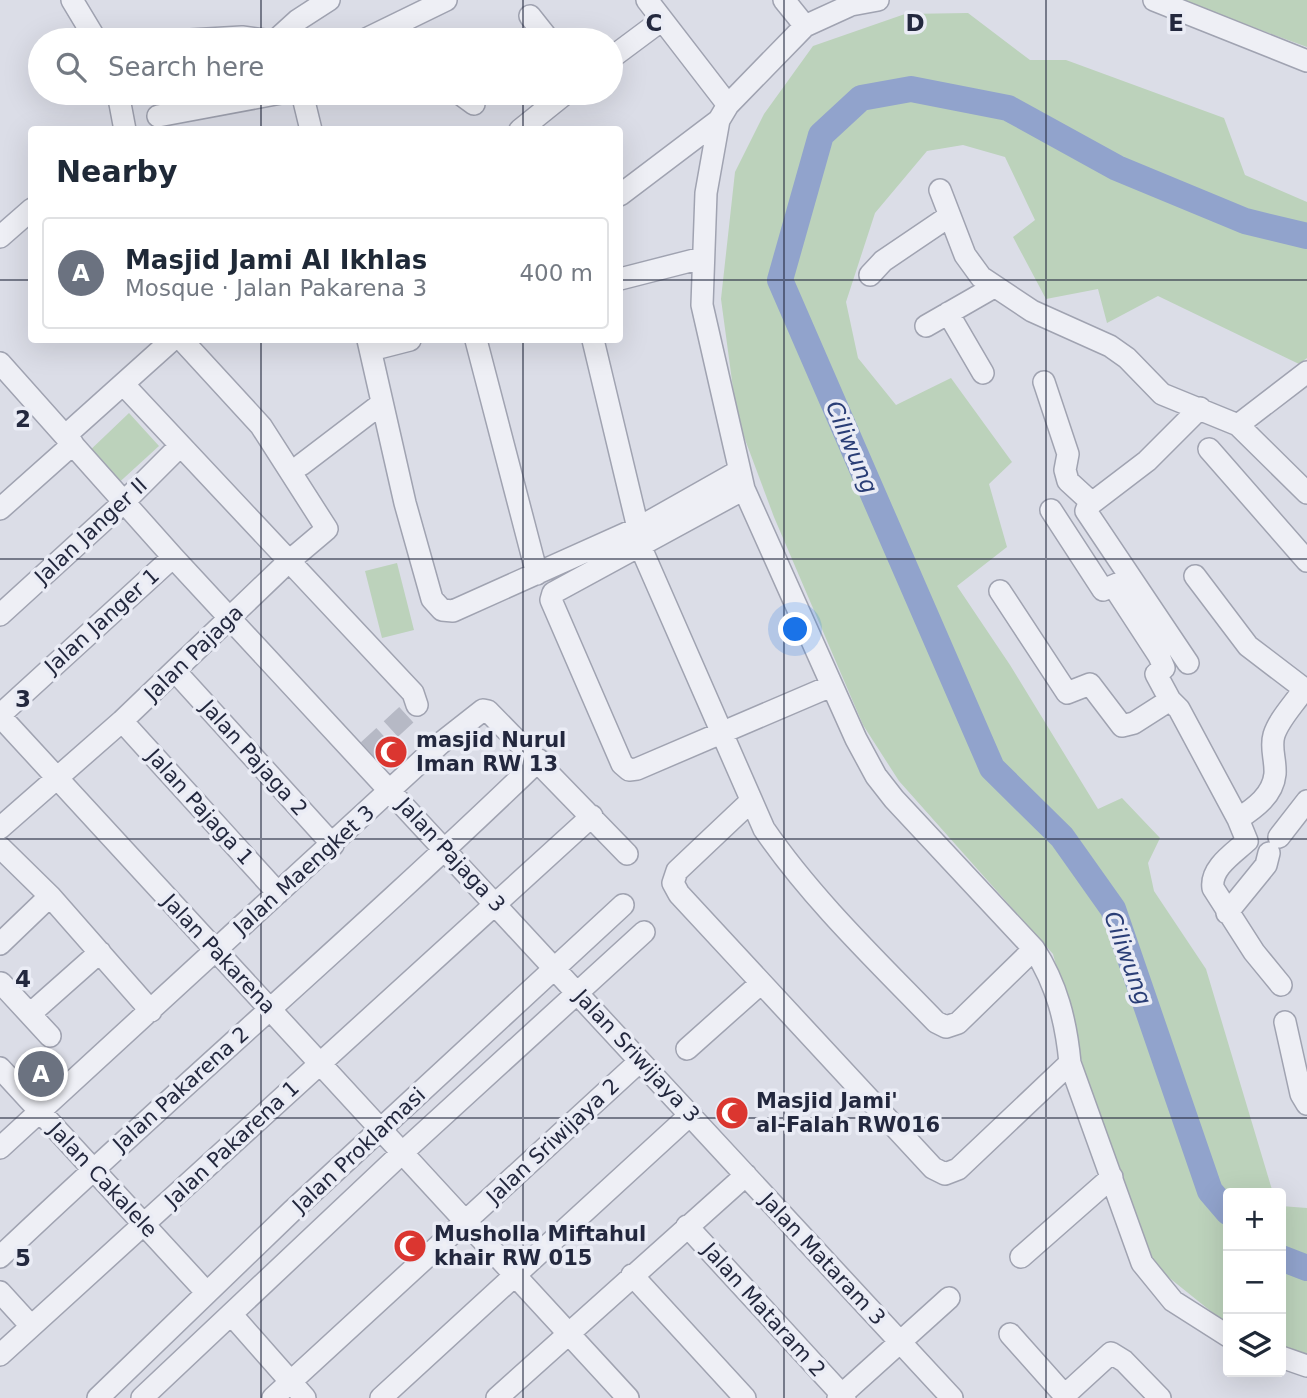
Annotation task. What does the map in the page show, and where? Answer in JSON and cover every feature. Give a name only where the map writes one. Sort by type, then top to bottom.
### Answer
[{"type":"street","points":[[72,0],[89,28]]},
{"type":"street","points":[[289,28],[329,0]]},
{"type":"street","points":[[390,28],[446,0]]},
{"type":"street","points":[[647,0],[724,113],[706,193],[702,305],[741,480],[831,686],[856,739],[882,784],[1034,949],[1049,973],[1060,1003],[1070,1063],[1135,1250],[1152,1278],[1173,1301],[1223,1333]]},
{"type":"street","points":[[784,0],[805,26]]},
{"type":"street","points":[[623,193],[724,113],[805,26],[842,9],[878,0]]},
{"type":"street","points":[[1154,0],[1307,61]]},
{"type":"street","points":[[530,16],[540,28]]},
{"type":"street","points":[[623,49],[662,19]]},
{"type":"street","points":[[120,105],[124,126]]},
{"type":"street","points":[[158,116],[217,105]]},
{"type":"street","points":[[305,105],[311,126]]},
{"type":"street","points":[[525,126],[551,105]]},
{"type":"street","points":[[940,190],[948,217],[965,255],[981,277],[1032,311],[1110,346],[1127,358],[1162,394],[1238,425],[1305,486]]},
{"type":"street","points":[[0,237],[28,212]]},
{"type":"street","points":[[870,275],[883,261],[948,217]]},
{"type":"street","points":[[623,278],[702,258]]},
{"type":"street","points":[[926,326],[994,287]]},
{"type":"street","points":[[948,313],[984,373]]},
{"type":"street","points":[[5,495],[69,440],[169,343]]},
{"type":"street","name":"Jalan Pajaga","points":[[0,828],[122,722],[288,562],[327,528],[261,426],[185,343]]},
{"type":"street","points":[[477,343],[537,574]]},
{"type":"street","points":[[594,343],[639,538],[750,802],[779,851],[936,1022],[946,1027],[958,1023],[1034,949]]},
{"type":"street","points":[[370,345],[381,404],[432,599],[442,610],[453,611],[537,574],[639,538]]},
{"type":"street","name":"Jalan Pajaga 3","points":[[0,363],[173,557],[364,754],[390,790],[556,968]]},
{"type":"street","points":[[1238,425],[1307,372]]},
{"type":"street","points":[[1044,382],[1068,454],[1065,470],[1068,481],[1092,503]]},
{"type":"street","points":[[124,385],[413,692],[417,705]]},
{"type":"street","points":[[301,466],[381,404]]},
{"type":"street","points":[[1200,408],[1147,461],[1092,503],[1086,511],[1159,656],[1164,668],[1156,674],[1193,734],[1247,841],[1213,877],[1213,888],[1227,913],[1281,985]]},
{"type":"street","name":"Jalan Janger II","points":[[0,615],[124,502],[180,446]]},
{"type":"street","points":[[1209,449],[1307,561]]},
{"type":"street","points":[[741,480],[639,538],[553,593],[551,600],[622,764],[629,770],[637,769],[831,686]]},
{"type":"street","points":[[1051,510],[1103,590],[1122,582]]},
{"type":"street","name":"Jalan Janger 1","points":[[0,716],[173,557]]},
{"type":"street","points":[[1195,576],[1248,646],[1306,690],[1275,732],[1272,744],[1275,774],[1270,790],[1259,804],[1238,819]]},
{"type":"street","points":[[1122,582],[1188,663]]},
{"type":"street","points":[[1000,591],[1067,693],[1090,684],[1122,726],[1134,723],[1170,700]]},
{"type":"street","name":"Jalan Pajaga 2","points":[[175,671],[333,845]]},
{"type":"street","name":"Jalan Maengket 3","points":[[0,1148],[441,743],[483,710],[488,711],[539,760]]},
{"type":"street","name":"Jalan Pakarena","points":[[0,716],[628,1398]]},
{"type":"street","name":"Jalan Pajaga 1","points":[[122,722],[278,893]]},
{"type":"street","points":[[539,760],[627,854]]},
{"type":"street","name":"Jalan Pakarena 2","points":[[0,1257],[93,1169],[446,850],[539,760]]},
{"type":"street","points":[[1227,913],[1266,865],[1274,845],[1307,801]]},
{"type":"street","points":[[750,802],[677,871],[673,883],[679,894],[933,1168],[945,1174],[958,1169],[1070,1063]]},
{"type":"street","name":"Jalan Pakarena 1","points":[[0,1355],[592,816]]},
{"type":"street","points":[[0,847],[50,896],[151,1011]]},
{"type":"street","points":[[0,944],[50,896]]},
{"type":"street","name":"Jalan Proklamasi","points":[[98,1398],[206,1293],[623,905]]},
{"type":"street","name":"Jalan Proklamasi","points":[[142,1398],[403,1152],[644,932]]},
{"type":"street","points":[[30,1014],[100,952]]},
{"type":"street","name":"Jalan Sriwijaya 3","points":[[556,968],[746,1175]]},
{"type":"street","points":[[687,1049],[761,983]]},
{"type":"street","points":[[0,984],[50,1036]]},
{"type":"street","points":[[1285,1022],[1301,1094],[1307,1104]]},
{"type":"street","name":"Jalan Sriwijaya 2","points":[[273,1398],[640,1061]]},
{"type":"street","name":"Jalan Cakalele","points":[[0,1068],[206,1293]]},
{"type":"street","points":[[381,1398],[691,1114]]},
{"type":"street","points":[[508,1395],[567,1333],[746,1175]]},
{"type":"street","name":"Jalan Mataram 3","points":[[746,1175],[952,1398]]},
{"type":"street","points":[[1021,1257],[1111,1177]]},
{"type":"street","name":"Jalan Mataram 2","points":[[687,1226],[842,1397]]},
{"type":"street","points":[[632,1275],[745,1398]]},
{"type":"street","points":[[0,1292],[32,1326]]},
{"type":"street","points":[[842,1397],[949,1298]]},
{"type":"street","points":[[231,1314],[305,1398]]},
{"type":"street","points":[[1010,1335],[1066,1397],[1111,1353],[1124,1361],[1160,1398]]},
{"type":"street","points":[[1286,1359],[1307,1366]]},
{"type":"green space","points":[[1179,0],[1307,0],[1307,47]]},
{"type":"green space","points":[[968,13],[1030,60],[1066,60],[1224,118],[1245,175],[1307,202],[1307,358],[1299,364],[1158,296],[1107,323],[1098,289],[1046,299],[1013,237],[1035,220],[1005,157],[963,145],[927,151],[875,213],[846,302],[858,358],[896,405],[951,378],[1012,462],[989,484],[1007,547],[957,586],[1010,665],[1098,809],[1122,798],[1160,838],[1148,863],[1154,891],[1206,969],[1272,1188],[1223,1188],[1223,1321],[1157,1268],[1132,1216],[1101,1132],[1053,954],[899,781],[863,725],[774,517],[737,418],[721,299],[735,172],[764,114],[813,46],[905,14]]},
{"type":"green space","points":[[129,413],[159,446],[113,488],[84,456]]},
{"type":"green space","points":[[397,563],[414,630],[382,638],[365,571]]},
{"type":"green space","points":[[1286,1206],[1307,1208],[1307,1357],[1286,1348]]},
{"type":"waterway","name":"Ciliwung","points":[[1223,1206],[1210,1191],[1113,909],[1062,837],[992,768],[780,280],[821,135],[861,98],[911,89],[1008,108],[1117,168],[1245,221],[1307,236]]},
{"type":"waterway","name":"Ciliwung","points":[[1286,1260],[1307,1268]]},
{"type":"tunnel","points":[[368,750],[417,705]]},
{"type":"place","name":"masjid Nurul Iman RW 13","points":[[391,752]]},
{"type":"place","name":"Masjid Jami Al Ikhlas","points":[[41,1074]]},
{"type":"place","name":"Masjid Jami' al-Falah RW016","points":[[732,1113]]},
{"type":"place","name":"Musholla Miftahul khair RW 015","points":[[410,1246]]}]
